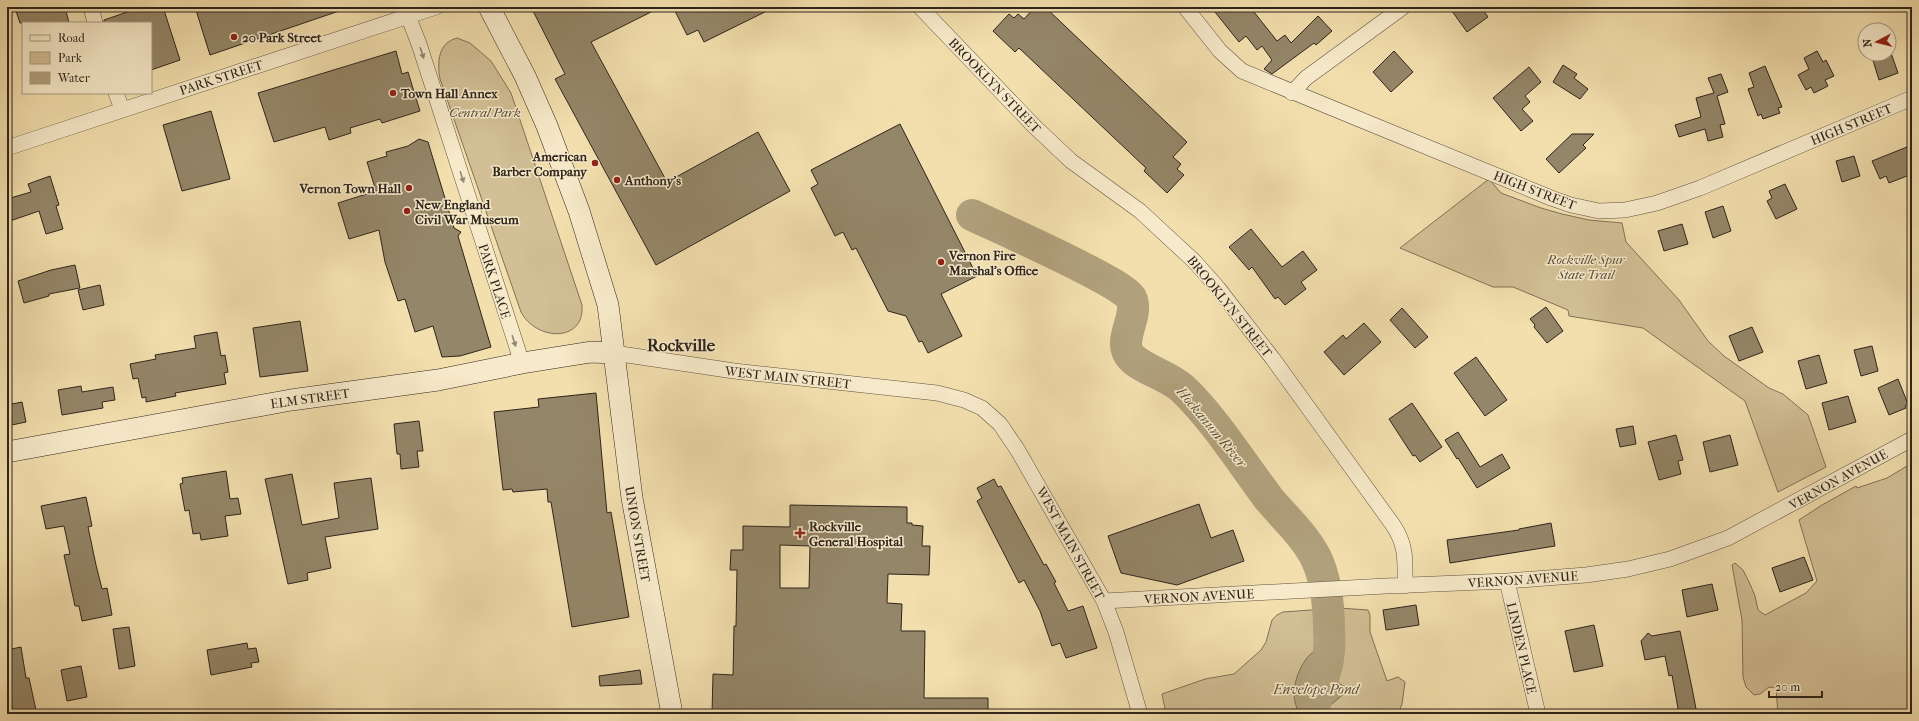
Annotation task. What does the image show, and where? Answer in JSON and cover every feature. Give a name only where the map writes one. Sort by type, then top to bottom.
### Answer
[{"type":"main road","points":[[489,7],[537,103],[565,173],[608,305],[614,353]]},
{"type":"main road","name":"ELM STREET","points":[[7,452],[239,409],[438,380],[522,363],[591,352],[614,353]]},
{"type":"main road","name":"UNION STREET","points":[[614,353],[632,498],[672,714]]},
{"type":"street","points":[[91,7],[95,22]]},
{"type":"street","name":"PARK STREET","points":[[7,148],[407,12],[436,7]]},
{"type":"street","name":"BROOKLYN STREET","points":[[920,7],[1034,126],[1071,161],[1152,221],[1184,250],[1218,288],[1300,396],[1396,529],[1404,549],[1405,586]]},
{"type":"street","name":"HIGH STREET","points":[[1185,7],[1220,51],[1235,67],[1251,76],[1565,203],[1584,209],[1613,211],[1645,206],[1694,190],[1912,98]]},
{"type":"street","points":[[1292,92],[1306,78],[1403,7]]},
{"type":"street","name":"PARK PLACE","points":[[407,12],[419,44],[522,363]]},
{"type":"street","points":[[116,94],[122,109]]},
{"type":"street","name":"WEST MAIN STREET","points":[[614,353],[734,371],[931,392],[975,405],[994,418],[1017,449],[1104,601],[1116,632],[1140,714]]},
{"type":"street","name":"VERNON AVENUE","points":[[1104,601],[1507,581],[1609,572],[1649,564],[1691,552],[1745,530],[1912,439]]},
{"type":"street","name":"LINDEN PLACE","points":[[1507,581],[1538,714]]},
{"type":"green space","name":"Central Park","points":[[457,38],[470,43],[491,61],[511,93],[582,305],[581,317],[576,326],[568,332],[558,334],[548,333],[528,322],[521,312],[440,79],[439,60],[442,49],[451,40]]},
{"type":"green space","name":"Rockville Spur State Trail","points":[[1489,179],[1501,193],[1541,208],[1589,220],[1622,223],[1626,242],[1679,300],[1708,341],[1724,356],[1769,388],[1783,394],[1808,415],[1826,467],[1778,492],[1745,401],[1643,328],[1569,316],[1568,310],[1513,287],[1493,287],[1400,248]]},
{"type":"green space","points":[[1912,463],[1912,714],[1778,714],[1776,688],[1769,687],[1760,694],[1754,695],[1746,687],[1743,677],[1742,620],[1732,565],[1735,563],[1743,570],[1755,596],[1758,610],[1765,615],[1806,593],[1817,581],[1799,520],[1856,486],[1857,488],[1887,478]]},
{"type":"green space","points":[[1339,608],[1368,610],[1370,615],[1370,632],[1387,681],[1398,677],[1405,682],[1402,704],[1398,714],[1323,714],[1345,687],[1336,682],[1328,649],[1295,702],[1297,706],[1297,714],[1166,714],[1162,694],[1205,679],[1234,674],[1261,650],[1266,642],[1272,620],[1277,615],[1283,612]]},
{"type":"water","name":"Envelope Pond","points":[[1320,648],[1328,649],[1336,682],[1345,687],[1345,693],[1328,707],[1323,714],[1297,714],[1294,695],[1296,679],[1303,663]]},
{"type":"building","points":[[25,7],[65,7],[69,22],[20,23],[16,11]]},
{"type":"building","points":[[132,7],[163,7],[180,60],[152,70],[152,22],[104,22],[104,20],[133,10]]},
{"type":"building","name":"20 Park Street","points":[[195,7],[342,7],[342,10],[210,55]]},
{"type":"building","points":[[531,7],[661,7],[591,42],[667,182],[758,132],[790,191],[656,265],[555,79],[565,74]]},
{"type":"building","points":[[673,7],[775,7],[704,42],[698,30],[687,35]]},
{"type":"building","points":[[1035,7],[1045,7],[1187,142],[1173,157],[1181,164],[1177,169],[1184,175],[1167,193],[1144,171],[1146,168],[1019,48],[1015,52],[993,31],[1009,14],[1014,18],[1018,14],[1024,19]]},
{"type":"building","points":[[1211,7],[1250,7],[1277,41],[1285,35],[1291,43],[1318,16],[1332,31],[1316,45],[1314,43],[1272,74],[1264,69],[1272,60],[1262,46],[1257,50],[1246,36],[1239,42]]},
{"type":"building","points":[[1449,7],[1481,7],[1488,17],[1467,32]]},
{"type":"building","points":[[396,51],[402,74],[408,72],[420,111],[382,123],[380,119],[350,128],[351,133],[329,140],[325,127],[274,142],[258,93]]},
{"type":"building","points":[[1394,51],[1413,72],[1391,92],[1373,72]]},
{"type":"building","points":[[1817,51],[1823,62],[1826,60],[1834,76],[1825,80],[1828,86],[1814,93],[1811,87],[1806,90],[1798,75],[1809,69],[1804,58]]},
{"type":"building","points":[[1874,62],[1894,62],[1898,73],[1879,80]]},
{"type":"building","points":[[1563,65],[1577,74],[1574,78],[1588,89],[1580,99],[1553,82]]},
{"type":"building","points":[[1765,66],[1782,107],[1778,108],[1780,113],[1763,119],[1761,114],[1758,116],[1748,89],[1754,87],[1749,73]]},
{"type":"building","points":[[1529,67],[1541,82],[1525,96],[1530,102],[1522,109],[1533,121],[1521,131],[1493,98]]},
{"type":"building","points":[[1721,74],[1728,92],[1717,96],[1725,124],[1720,125],[1723,137],[1708,141],[1705,129],[1679,137],[1675,125],[1701,117],[1696,98],[1714,93],[1708,78]]},
{"type":"building","points":[[211,111],[230,179],[182,191],[163,125]]},
{"type":"building","points":[[900,124],[977,276],[941,294],[962,336],[928,353],[922,341],[919,342],[906,316],[888,311],[856,248],[852,250],[843,232],[835,236],[811,188],[818,184],[811,170]]},
{"type":"building","points":[[1572,134],[1594,134],[1583,145],[1586,148],[1559,173],[1546,159]]},
{"type":"building","points":[[419,139],[428,142],[454,228],[461,232],[458,236],[491,347],[460,356],[442,357],[433,326],[415,332],[405,299],[398,301],[385,262],[379,230],[349,239],[338,203],[376,191],[367,162],[387,156],[386,152],[408,146]]},
{"type":"building","points":[[1907,147],[1912,158],[1912,174],[1889,183],[1886,176],[1880,179],[1872,161]]},
{"type":"building","points":[[1854,156],[1860,176],[1842,182],[1836,161]]},
{"type":"building","points":[[50,176],[59,205],[56,206],[63,229],[46,234],[39,211],[7,222],[7,199],[31,192],[28,184]]},
{"type":"building","points":[[1785,184],[1797,209],[1776,219],[1767,201],[1772,198],[1769,191]]},
{"type":"building","points":[[1723,206],[1731,231],[1713,238],[1705,212]]},
{"type":"building","points":[[1682,224],[1688,244],[1664,251],[1658,231]]},
{"type":"building","points":[[1251,229],[1282,267],[1303,251],[1317,270],[1301,282],[1306,289],[1285,305],[1278,297],[1275,299],[1252,267],[1249,270],[1229,247]]},
{"type":"building","points":[[75,265],[80,288],[49,294],[49,296],[24,303],[18,281],[51,270]]},
{"type":"building","points":[[100,285],[104,305],[83,310],[78,290]]},
{"type":"building","points":[[1546,307],[1563,331],[1547,343],[1534,327],[1535,325],[1530,319]]},
{"type":"building","points":[[1402,308],[1428,337],[1415,348],[1390,320]]},
{"type":"building","points":[[300,321],[308,371],[260,377],[253,328]]},
{"type":"building","points":[[1364,323],[1381,342],[1344,375],[1324,352],[1343,335],[1346,339]]},
{"type":"building","points":[[1752,327],[1763,352],[1739,361],[1729,336]]},
{"type":"building","points":[[217,332],[221,356],[225,355],[228,372],[224,373],[226,384],[175,393],[176,396],[146,402],[146,397],[142,398],[138,378],[133,379],[130,364],[156,359],[155,355],[196,348],[194,336]]},
{"type":"building","points":[[1872,346],[1878,371],[1861,376],[1854,350]]},
{"type":"building","points":[[1819,355],[1827,383],[1806,389],[1798,361]]},
{"type":"building","points":[[1476,357],[1507,400],[1485,416],[1454,373]]},
{"type":"building","points":[[1898,379],[1908,404],[1905,406],[1906,408],[1889,415],[1878,388]]},
{"type":"building","points":[[81,386],[82,392],[113,387],[115,400],[102,402],[103,408],[62,415],[58,390]]},
{"type":"building","points":[[596,393],[607,513],[611,512],[629,617],[572,627],[551,502],[548,502],[547,489],[513,492],[512,489],[503,490],[494,412],[539,407],[538,399]]},
{"type":"building","points":[[1848,396],[1856,422],[1829,430],[1822,403]]},
{"type":"building","points":[[22,402],[26,422],[7,426],[7,405]]},
{"type":"building","points":[[1412,403],[1442,447],[1420,462],[1415,455],[1413,456],[1389,419]]},
{"type":"building","points":[[419,421],[423,451],[417,451],[419,467],[401,469],[400,454],[397,454],[394,424]]},
{"type":"building","points":[[1633,426],[1636,444],[1620,447],[1616,429]]},
{"type":"building","points":[[1458,432],[1480,467],[1502,454],[1510,468],[1477,488],[1445,440]]},
{"type":"building","points":[[1676,435],[1683,460],[1678,461],[1681,474],[1659,480],[1648,442]]},
{"type":"building","points":[[1730,435],[1738,465],[1710,472],[1703,442]]},
{"type":"building","points":[[226,471],[230,499],[238,498],[241,514],[225,516],[228,536],[201,540],[200,533],[193,534],[189,510],[185,511],[180,484],[183,483],[182,478]]},
{"type":"building","points":[[292,474],[302,525],[339,518],[334,483],[371,478],[378,529],[325,537],[331,568],[307,573],[308,580],[288,584],[265,479]]},
{"type":"building","points":[[994,479],[998,487],[1001,486],[1044,565],[1046,564],[1056,582],[1054,583],[1068,611],[1083,606],[1097,648],[1066,658],[1060,643],[1052,646],[1040,611],[1024,580],[1019,583],[977,501],[982,498],[977,488]]},
{"type":"building","points":[[86,497],[92,526],[88,527],[96,565],[102,589],[107,588],[112,615],[82,621],[79,606],[75,606],[64,555],[70,554],[64,526],[46,529],[41,506]]},
{"type":"building","points":[[1199,504],[1211,538],[1233,530],[1244,561],[1177,585],[1121,573],[1108,536]]},
{"type":"building","points":[[790,505],[907,507],[907,523],[923,526],[922,546],[930,546],[929,575],[888,574],[887,603],[902,604],[901,631],[925,631],[924,698],[988,698],[988,714],[712,714],[713,674],[733,675],[737,570],[730,570],[731,550],[743,550],[743,526],[790,527]],"holes":[[[780,545],[810,546],[809,588],[780,588]]]},
{"type":"building","points":[[1551,523],[1555,546],[1450,563],[1447,540],[1519,530]]},
{"type":"building","points":[[1804,557],[1813,580],[1780,592],[1772,568]]},
{"type":"building","points":[[1712,584],[1718,610],[1687,617],[1682,590]]},
{"type":"building","points":[[1416,605],[1419,625],[1386,630],[1383,610]]},
{"type":"building","points":[[1594,625],[1603,666],[1574,672],[1565,631]]},
{"type":"building","points":[[129,627],[135,666],[119,669],[113,629]]},
{"type":"building","points":[[1680,631],[1697,714],[1679,714],[1672,675],[1669,676],[1665,656],[1645,660],[1641,641],[1648,633],[1652,636]]},
{"type":"building","points":[[247,643],[248,649],[256,648],[259,662],[251,663],[252,667],[211,675],[207,650]]},
{"type":"building","points":[[21,647],[26,678],[29,678],[36,710],[13,714],[7,680],[7,650]]},
{"type":"building","points":[[81,666],[87,697],[67,701],[61,670]]},
{"type":"building","points":[[640,670],[642,684],[600,686],[599,676]]},
{"type":"waterway","name":"Hockanum River","points":[[972,215],[1084,268],[1106,280],[1131,298],[1133,313],[1126,344],[1127,351],[1131,357],[1142,366],[1177,384],[1195,401],[1217,428],[1269,499],[1306,542],[1316,558],[1322,575],[1328,603],[1329,622],[1328,659],[1313,714]]},
{"type":"place","name":"20 Park Street","points":[[234,37]]},
{"type":"place","name":"Town Hall Annex","points":[[393,93]]},
{"type":"place","name":"American Barber Company","points":[[595,163]]},
{"type":"place","name":"Anthony's","points":[[617,180]]},
{"type":"place","name":"Vernon Town Hall","points":[[409,188]]},
{"type":"place","name":"New England Civil War Museum","points":[[407,211]]},
{"type":"place","name":"Vernon Fire Marshal's Office","points":[[941,262]]},
{"type":"place","name":"Rockville General Hospital","points":[[800,533]]},
{"type":"district","name":"Rockville","points":[[681,345]]}]
